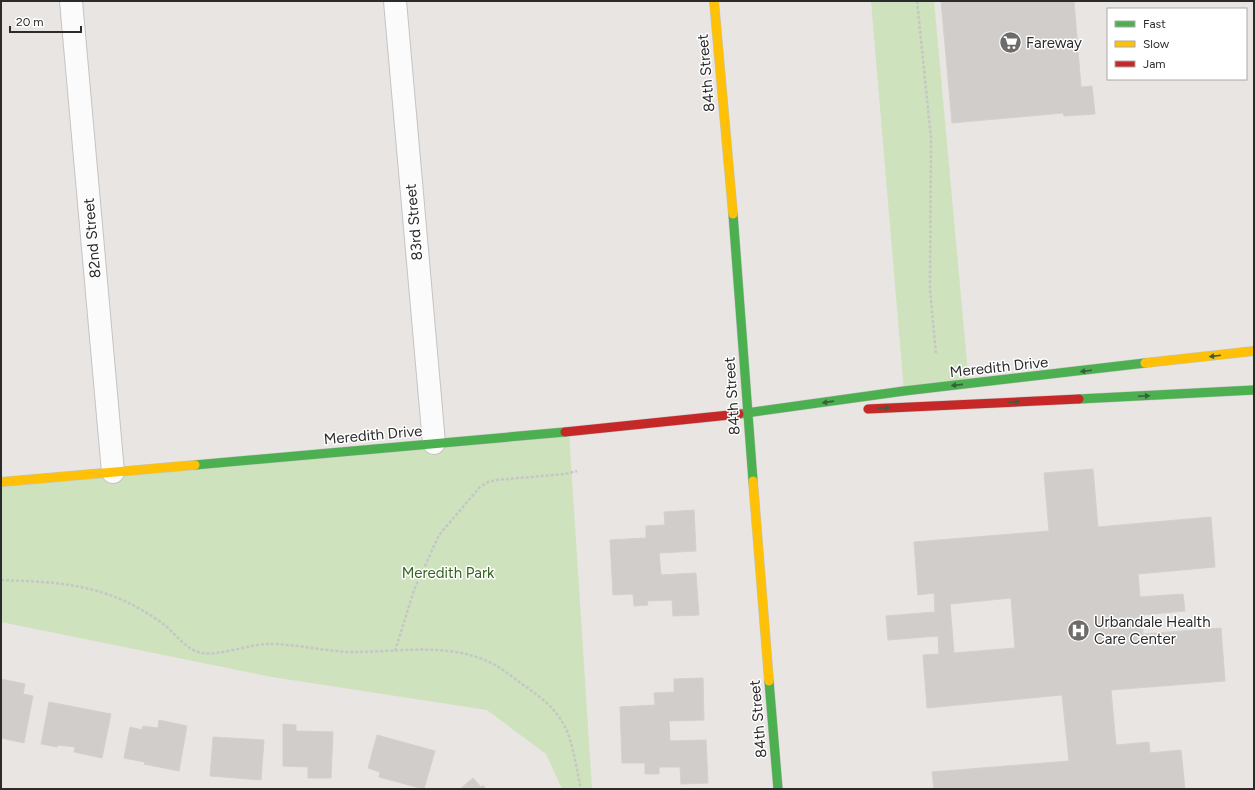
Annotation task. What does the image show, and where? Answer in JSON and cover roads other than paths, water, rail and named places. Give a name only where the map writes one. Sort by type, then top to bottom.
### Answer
[{"type":"main road","name":"84th Street","points":[[714,1],[740,292],[747,414],[778,789]]},
{"type":"main road","name":"Meredith Drive","points":[[1,482],[569,432],[747,414],[904,391],[1254,351]]},
{"type":"main road","points":[[858,409],[1254,390]]},
{"type":"main road","name":"Meredith Drive","points":[[747,414],[834,410]]},
{"type":"street","name":"83rd Street","points":[[395,1],[434,443]]},
{"type":"street","name":"82nd Street","points":[[71,3],[113,472]]},
{"type":"place","name":"Fareway","points":[[1011,43]]},
{"type":"place","name":"Urbandale Health Care Center","points":[[1078,631]]},
{"type":"park label","name":"Meredith Park","points":[[448,573]]}]
